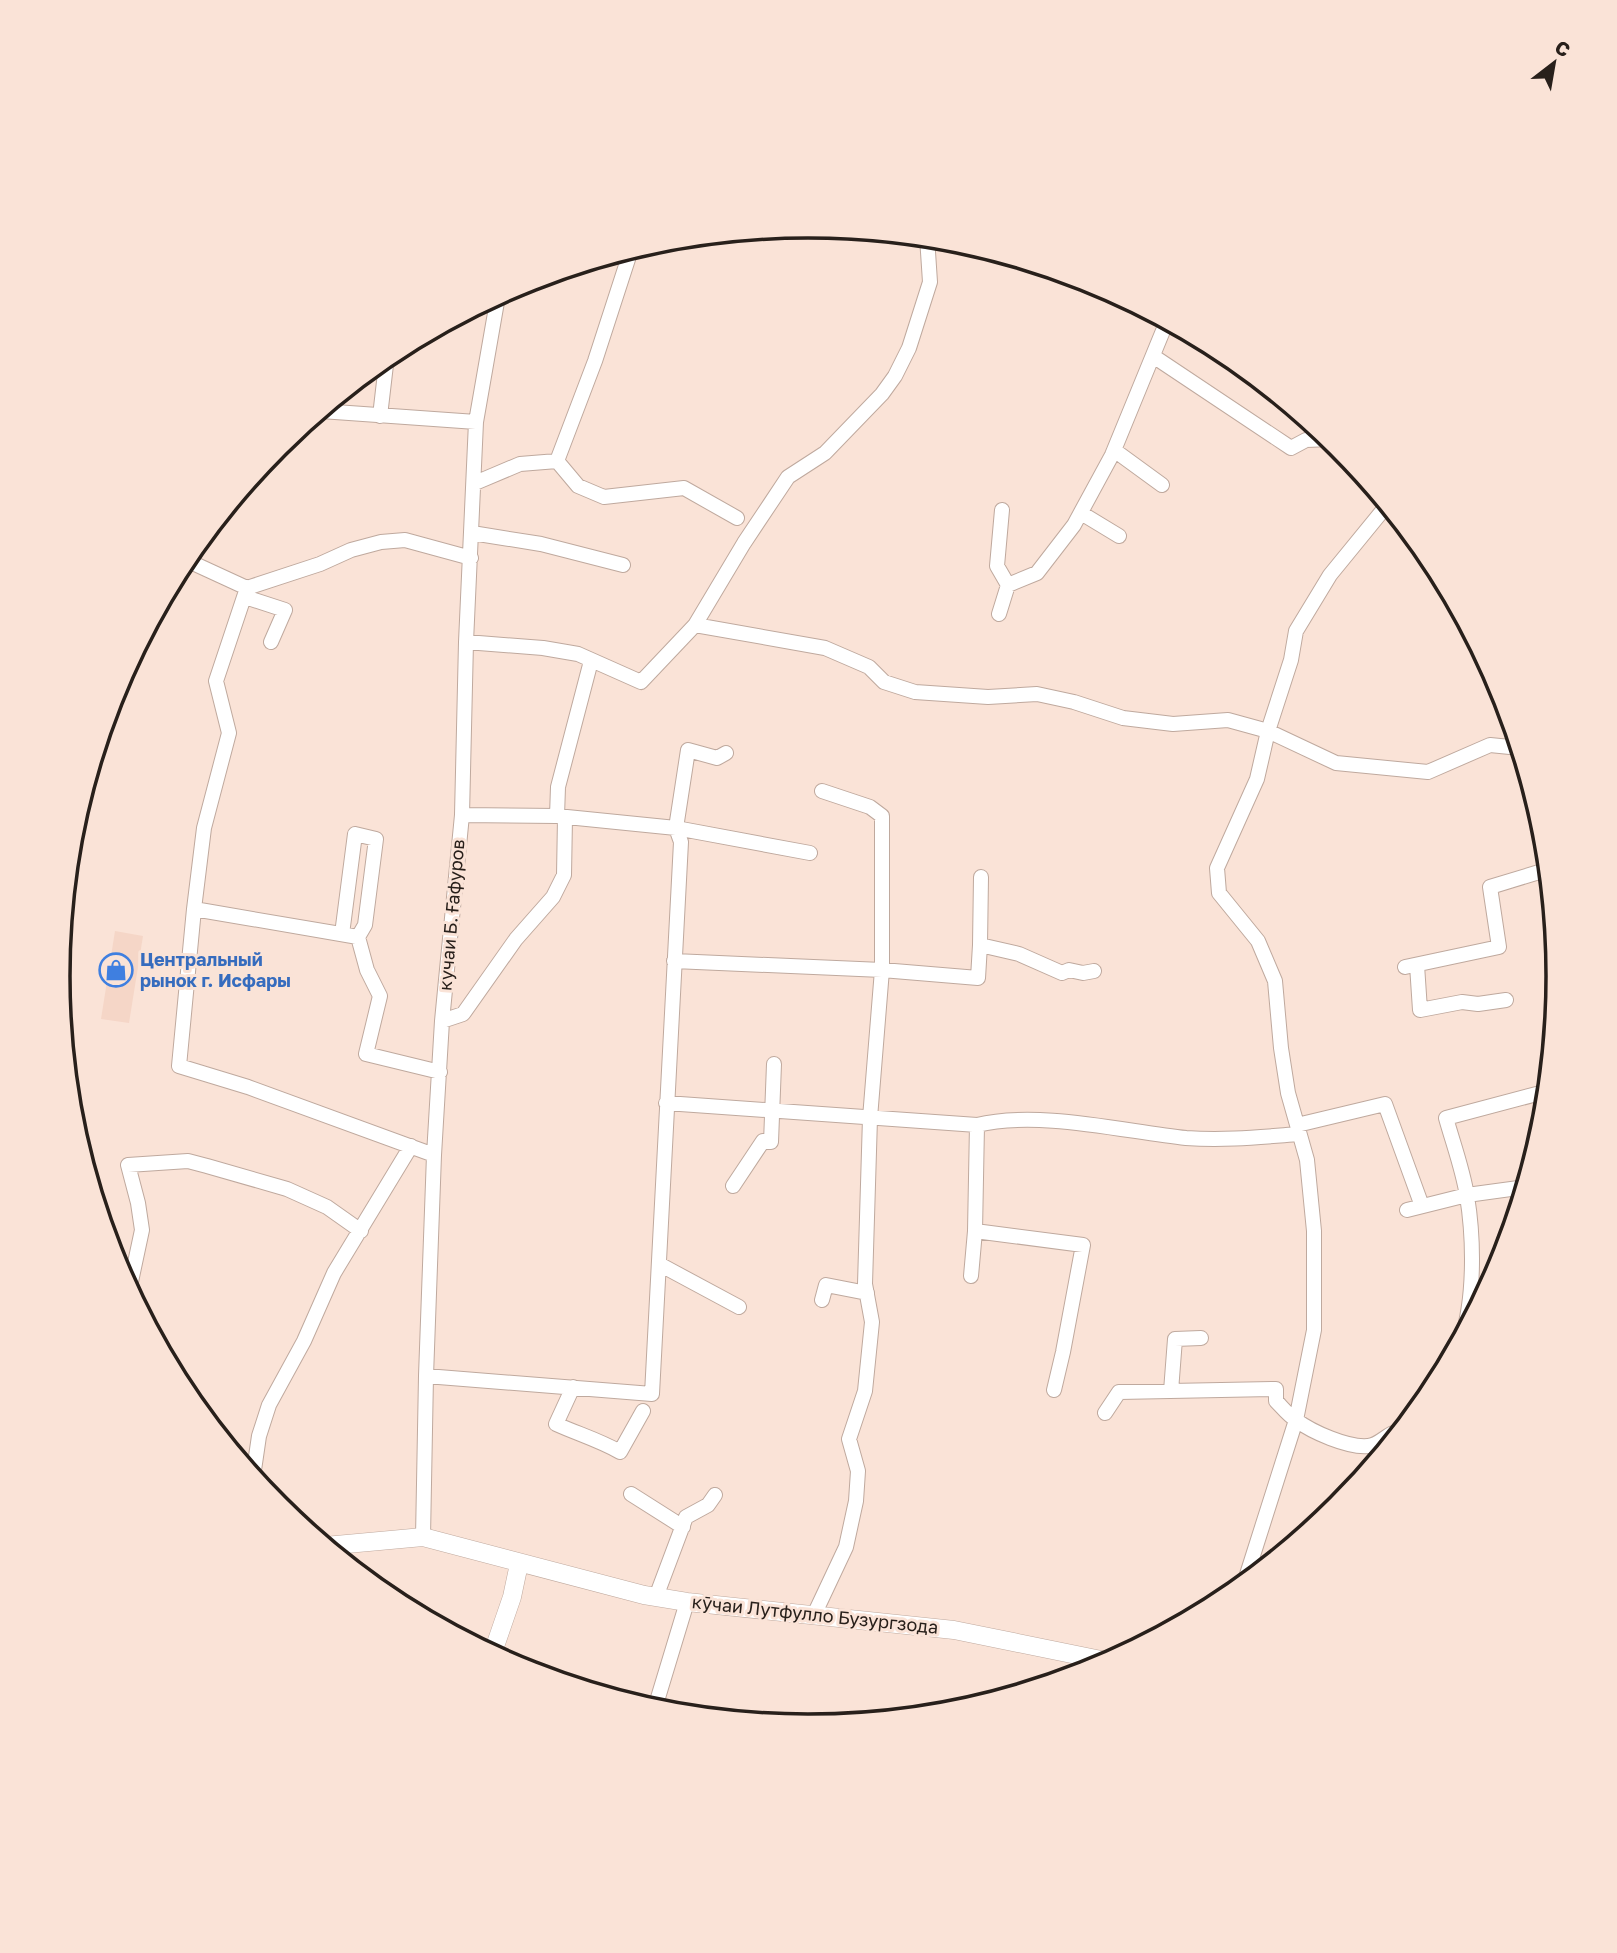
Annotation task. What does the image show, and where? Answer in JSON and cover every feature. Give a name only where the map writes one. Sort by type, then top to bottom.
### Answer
[{"type":"main road","name":"кӯчаи Лутфулло Бузургзода","points":[[423,1537],[519,1564],[656,1597],[954,1630],[1093,1658]]},
{"type":"main road","points":[[338,1545],[423,1537]]},
{"type":"main road","points":[[495,1645],[512,1597],[519,1564]]},
{"type":"street","points":[[466,642],[543,648],[578,654],[641,682],[695,625],[744,543],[788,477],[825,453],[883,394],[895,376],[909,348],[930,282],[926,248]]},
{"type":"street","points":[[557,461],[595,361],[628,261]]},
{"type":"street","name":"кучаи Б. Ғафуров","points":[[423,1537],[434,1155],[442,1021],[461,815],[476,422],[496,308]]},
{"type":"street","points":[[1008,585],[1037,573],[1074,525],[1114,450],[1164,329]]},
{"type":"street","points":[[1153,356],[1291,448],[1306,440],[1315,440]]},
{"type":"street","points":[[380,416],[385,372]]},
{"type":"street","points":[[333,412],[476,422]]},
{"type":"street","points":[[1114,450],[1162,485]]},
{"type":"street","points":[[475,483],[520,464],[557,461]]},
{"type":"street","points":[[557,461],[578,486],[604,497],[684,488],[737,518]]},
{"type":"street","points":[[999,614],[1008,585],[997,566],[1002,510]]},
{"type":"street","points":[[1248,1570],[1296,1420],[1314,1330],[1314,1231],[1307,1160],[1281,1048],[1275,981],[1258,941],[1219,893],[1217,868],[1257,779],[1268,732],[1291,660],[1296,631],[1330,575],[1382,512]]},
{"type":"street","points":[[1081,513],[1119,536]]},
{"type":"street","points":[[472,533],[541,544],[623,565]]},
{"type":"street","points":[[434,1155],[248,1087],[179,1066],[204,828],[229,733],[216,681],[246,593],[351,550],[381,542],[405,540],[471,558]]},
{"type":"street","points":[[196,564],[226,576],[246,593],[285,610],[271,642]]},
{"type":"street","points":[[695,625],[825,648],[869,667],[884,682],[915,692],[988,697],[1037,694],[1074,702],[1123,719],[1173,724],[1228,720],[1268,732],[1336,763],[1428,772],[1490,745],[1510,747]]},
{"type":"street","points":[[442,1021],[463,1014],[516,939],[553,897],[565,876],[558,787],[591,661]]},
{"type":"street","points":[[426,1376],[652,1394],[681,842],[676,828],[688,750],[717,758],[726,753]]},
{"type":"street","points":[[814,1615],[846,1547],[856,1501],[858,1471],[849,1439],[865,1391],[872,1322],[867,1293],[870,1118],[882,970],[882,816],[870,807],[822,791]]},
{"type":"street","points":[[461,815],[561,817],[676,828],[810,853]]},
{"type":"street","points":[[342,934],[355,834],[376,839],[365,925],[358,937],[367,970],[380,996],[366,1054],[440,1072]]},
{"type":"street","points":[[1506,1000],[1478,1004],[1462,1002],[1420,1010],[1411,966],[1499,947],[1490,887],[1540,872]]},
{"type":"street","points":[[674,961],[882,970],[978,978],[981,877]]},
{"type":"street","points":[[194,909],[358,937]]},
{"type":"street","points":[[980,945],[1019,954],[1062,974],[1069,970],[1094,971]]},
{"type":"street","points":[[733,1186],[763,1141],[771,1142],[774,1064]]},
{"type":"street","points":[[1467,1310],[1472,1253],[1467,1195],[1446,1118],[1538,1094]]},
{"type":"street","points":[[666,1103],[977,1125],[1000,1119],[1065,1123],[1187,1138],[1228,1140],[1298,1130],[1385,1104],[1422,1206]]},
{"type":"street","points":[[971,1276],[975,1231],[977,1125]]},
{"type":"street","points":[[255,1465],[259,1436],[269,1405],[304,1341],[334,1273],[411,1146]]},
{"type":"street","points":[[133,1275],[142,1230],[128,1165],[188,1161],[207,1166],[297,1194],[327,1207],[360,1231]]},
{"type":"street","points":[[1407,1210],[1467,1195],[1516,1188]]},
{"type":"street","points":[[975,1231],[1083,1245],[1054,1390]]},
{"type":"street","points":[[659,1264],[739,1307]]},
{"type":"street","points":[[822,1300],[826,1285],[867,1293]]},
{"type":"street","points":[[1171,1391],[1175,1339],[1201,1338]]},
{"type":"street","points":[[573,1387],[556,1424],[587,1438],[597,1439],[620,1452],[643,1411]]},
{"type":"street","points":[[1105,1413],[1119,1392],[1276,1390],[1276,1401],[1296,1420],[1351,1445],[1371,1446],[1385,1437]]},
{"type":"street","points":[[631,1494],[682,1527]]},
{"type":"street","points":[[656,1597],[686,1517],[708,1505],[715,1495]]},
{"type":"street","points":[[657,1699],[687,1602]]},
{"type":"shaded area","points":[[115,931],[143,936],[129,1023],[101,1019]]},
{"type":"place","name":"Центральный рынок г. Исфары","points":[[116,970]]}]
